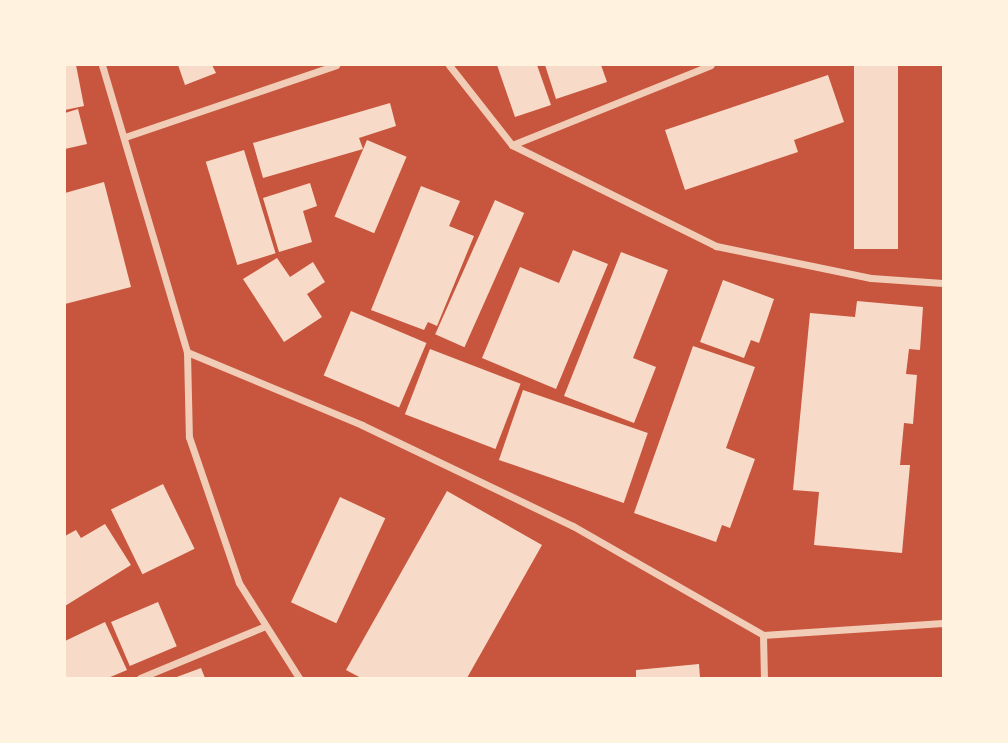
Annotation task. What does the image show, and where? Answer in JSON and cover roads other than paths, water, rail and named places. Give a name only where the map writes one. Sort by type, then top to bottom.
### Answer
[{"type":"street","points":[[102,65],[187,352],[189,437],[239,583],[263,626],[299,678]]},
{"type":"street","points":[[125,137],[337,65]]},
{"type":"street","points":[[449,65],[512,145],[716,246],[872,278],[943,283]]},
{"type":"street","points":[[512,145],[711,65]]},
{"type":"street","points":[[187,352],[362,425],[573,526],[763,635],[943,623]]},
{"type":"street","points":[[140,678],[263,626]]},
{"type":"street","points":[[763,635],[764,678]]}]
